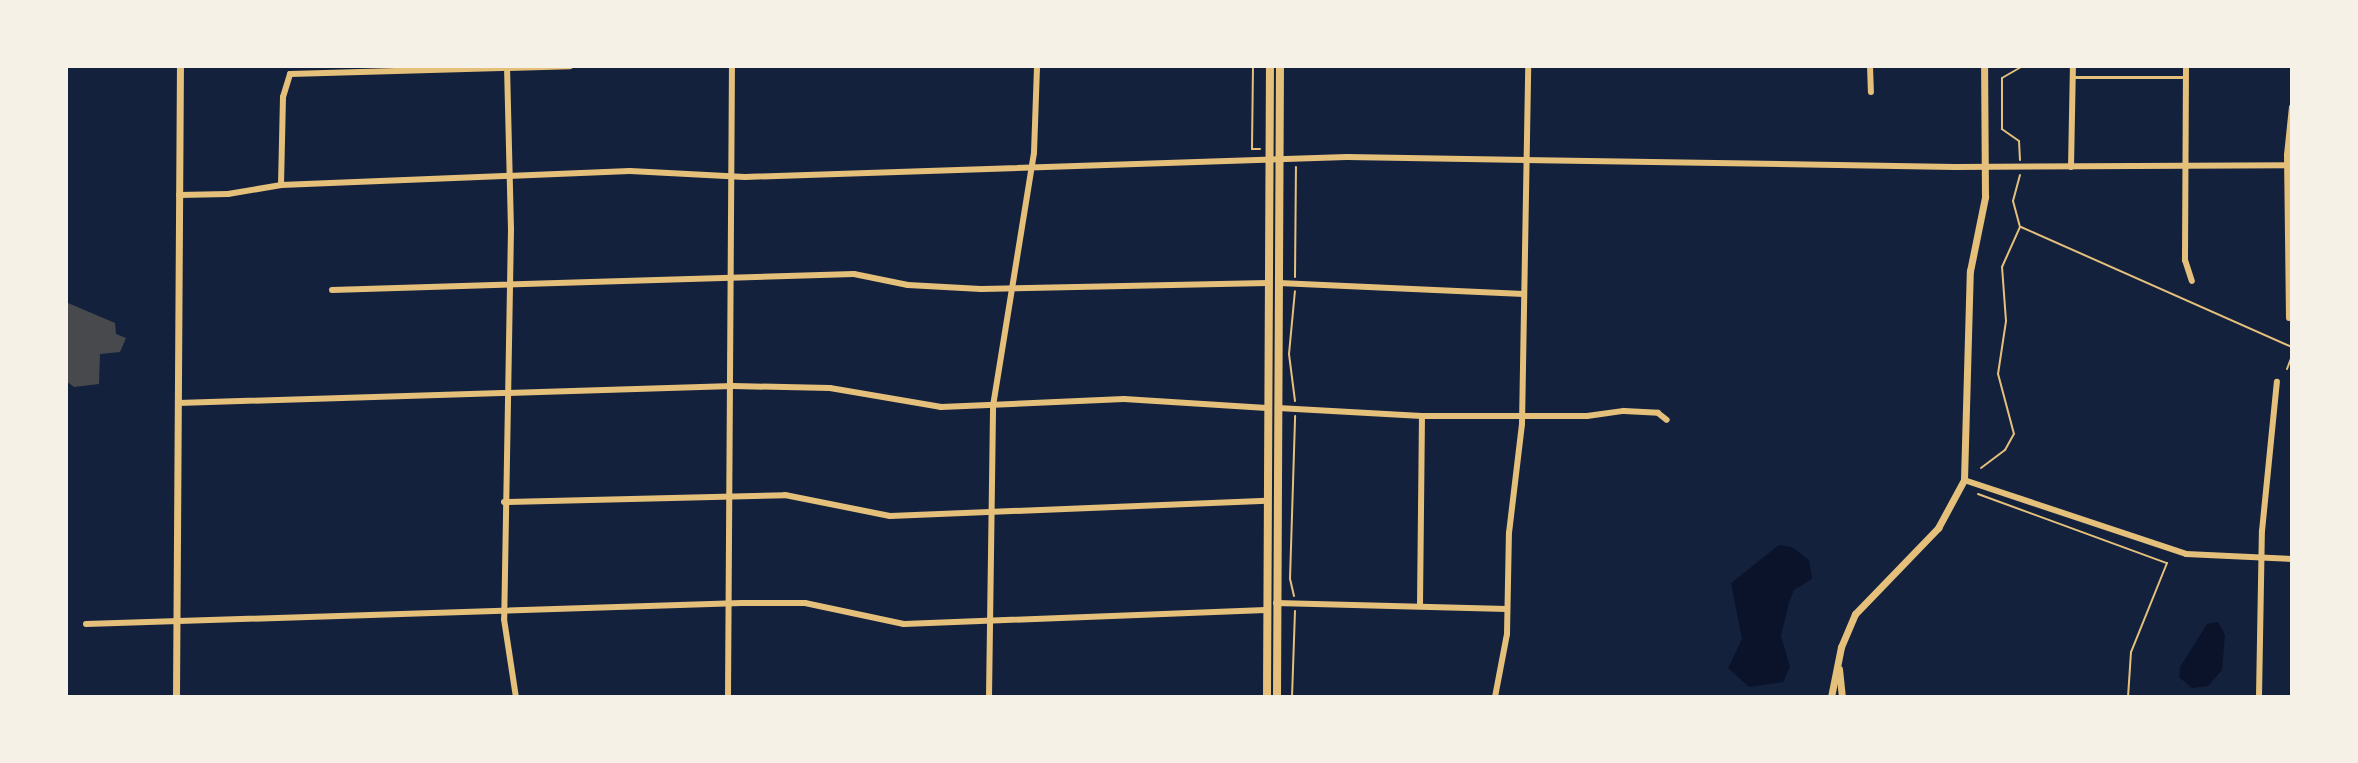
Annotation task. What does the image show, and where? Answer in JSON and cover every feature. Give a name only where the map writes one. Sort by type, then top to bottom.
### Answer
[{"type":"main road","points":[[1267,697],[1270,66]]},
{"type":"main road","points":[[1277,697],[1280,66]]},
{"type":"main road","points":[[1268,302],[1273,397],[1278,408]]},
{"type":"main road","points":[[1267,408],[1272,416],[1277,512]]},
{"type":"street","points":[[176,697],[180,66]]},
{"type":"street","points":[[507,66],[509,175],[504,610],[513,697]]},
{"type":"street","points":[[281,185],[287,76],[570,66]]},
{"type":"street","points":[[730,697],[732,66]]},
{"type":"street","points":[[989,697],[993,406],[1031,170],[1037,66]]},
{"type":"street","points":[[1495,697],[1507,609],[1509,533],[1522,415],[1528,66]]},
{"type":"street","points":[[1870,66],[1871,92]]},
{"type":"street","points":[[1831,697],[1838,659],[1855,614],[1938,528],[1964,480],[1970,271],[1983,215],[1986,166],[1984,66]]},
{"type":"street","points":[[2071,167],[2073,66]]},
{"type":"street","points":[[2186,66],[2185,260],[2192,281]]},
{"type":"street","points":[[2289,318],[2292,107]]},
{"type":"street","points":[[179,195],[228,194],[281,185],[509,175],[672,170],[732,175],[1031,170],[1280,161],[1527,160],[2071,167],[2289,165]]},
{"type":"street","points":[[332,290],[854,274],[908,285],[1011,289],[1268,283]]},
{"type":"street","points":[[1279,283],[1524,294]]},
{"type":"street","points":[[2259,697],[2261,559],[2277,382]]},
{"type":"street","points":[[178,403],[733,386],[830,388],[941,407],[1135,399],[1267,408]]},
{"type":"street","points":[[1278,408],[1422,416],[1624,411],[1658,413],[1667,420]]},
{"type":"street","points":[[1420,605],[1422,416]]},
{"type":"street","points":[[1964,480],[2186,554],[2292,559]]},
{"type":"street","points":[[504,502],[731,495],[809,496],[874,515],[1267,501]]},
{"type":"street","points":[[86,624],[731,603],[805,603],[904,624],[1266,610]]},
{"type":"street","points":[[1276,603],[1507,609]]},
{"type":"street","points":[[1838,659],[1842,697]]},
{"type":"lane","points":[[2072,77],[2186,77]]},
{"type":"path","points":[[1253,66],[1252,149],[1259,149]]},
{"type":"path","points":[[2020,161],[2019,141],[2002,129],[2002,78],[2023,66]]},
{"type":"path","points":[[1295,275],[1296,167]]},
{"type":"path","points":[[1981,468],[2005,450],[2014,434],[1998,374],[2006,321],[2002,267],[2020,227],[2013,201],[2020,171]]},
{"type":"path","points":[[2020,227],[2292,347]]},
{"type":"path","points":[[1295,290],[1289,354],[1295,401]]},
{"type":"path","points":[[2282,343],[2284,335]]},
{"type":"path","points":[[2287,369],[2292,356]]},
{"type":"path","points":[[1294,596],[1290,579],[1295,417]]},
{"type":"path","points":[[1974,492],[2167,563],[2131,652],[2128,697]]},
{"type":"path","points":[[1292,697],[1295,610]]},
{"type":"water","points":[[1779,545],[1792,547],[1809,560],[1812,579],[1794,590],[1789,603],[1781,636],[1790,667],[1783,682],[1749,687],[1728,668],[1742,639],[1731,583]]},
{"type":"water","points":[[2218,622],[2225,635],[2222,670],[2208,686],[2192,688],[2179,677],[2180,667],[2207,624]]},
{"type":"building","points":[[68,303],[115,323],[116,334],[126,338],[120,352],[100,354],[99,384],[74,387],[66,381]]}]
